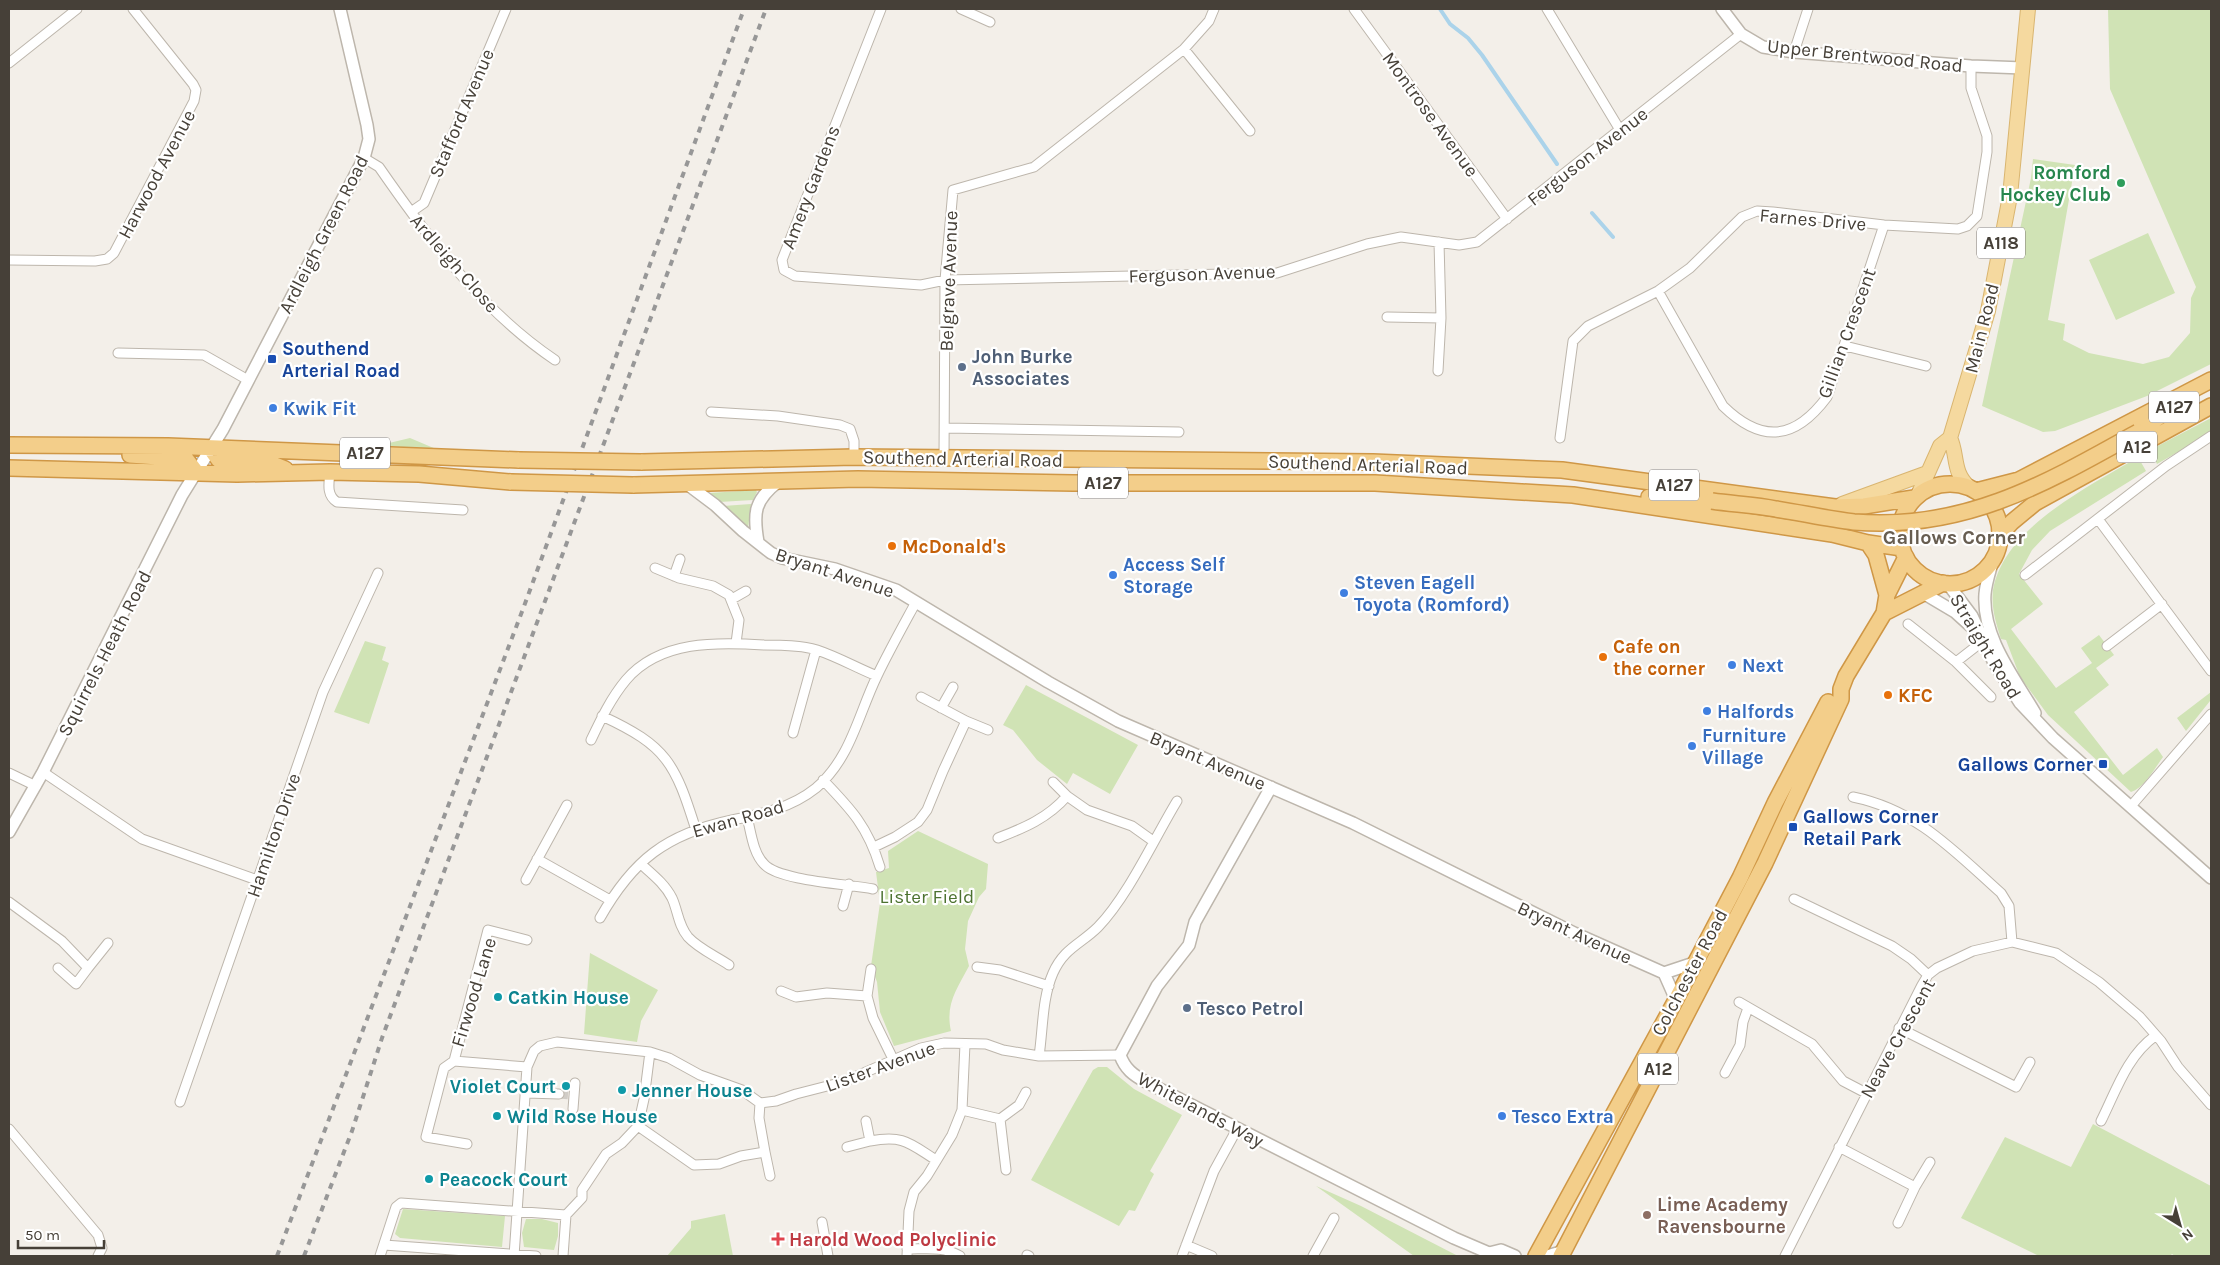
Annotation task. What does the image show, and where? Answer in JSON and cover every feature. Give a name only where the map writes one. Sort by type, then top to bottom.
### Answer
[{"type":"highway","name":"A127","points":[[2138,432],[2211,381]]},
{"type":"highway","name":"A12","points":[[1972,489],[2019,480],[2211,381]]},
{"type":"highway","name":"A127","points":[[1573,496],[1597,492],[1712,501],[1773,508],[1855,522],[1936,520],[2007,499],[2138,432],[2211,401]]},
{"type":"highway","name":"A12","points":[[2001,534],[2035,503],[2211,406]]},
{"type":"highway","name":"Southend Arterial Road","points":[[9,445],[118,446],[519,460],[641,462],[854,457],[1372,462],[1562,470],[1822,505],[1854,507],[1916,496]]},
{"type":"highway","name":"A127","points":[[118,446],[132,456],[186,459],[196,472]]},
{"type":"highway","name":"A127","points":[[210,449],[219,460],[270,463],[293,473]]},
{"type":"highway","name":"Southend Arterial Road","points":[[9,468],[420,474],[510,482],[633,485],[858,479],[1073,483],[1375,483],[1573,496],[1832,534],[1904,552]]},
{"type":"highway","name":"A127","points":[[1562,470],[1712,501]]},
{"type":"highway","points":[[1884,613],[1923,592],[1945,584],[1961,583],[1974,578],[1985,570],[1993,560],[1999,548],[2001,534],[1999,519],[1992,505],[1972,489],[1958,484],[1942,484],[1927,489],[1916,496],[1902,519],[1900,538],[1904,552],[1919,573],[1945,584]]},
{"type":"highway","points":[[1868,543],[1876,555],[1887,595]]},
{"type":"highway","name":"Colchester Road","points":[[1562,1254],[1765,863],[1841,699],[1841,689],[1854,662],[1884,613],[1887,595],[1904,552]]},
{"type":"highway","name":"Colchester Road","points":[[1536,1256],[1676,1000],[1740,878],[1758,836],[1803,748],[1832,695],[1841,689]]},
{"type":"main road","name":"Main Road","points":[[1916,496],[1940,446],[1950,438],[1988,311],[2010,196],[2028,9]]},
{"type":"main road","points":[[1950,438],[1955,448],[1957,471],[1972,489]]},
{"type":"main road","points":[[1822,505],[1840,504],[1855,500],[1927,473]]},
{"type":"street","points":[[9,63],[77,9]]},
{"type":"street","name":"Harwood Avenue","points":[[9,260],[95,262],[110,257],[114,253],[194,102],[196,90],[193,84],[133,9]]},
{"type":"street","name":"Ardleigh Green Road","points":[[196,472],[248,380],[364,158],[369,139],[367,124],[340,9]]},
{"type":"street","name":"Stafford Avenue","points":[[411,212],[424,203],[506,9]]},
{"type":"street","name":"Amery Gardens","points":[[880,9],[782,260],[784,270],[795,276],[921,285],[945,280]]},
{"type":"street","points":[[961,9],[990,22]]},
{"type":"street","name":"Belgrave Avenue","points":[[944,458],[945,280],[953,190],[1034,167],[1184,49],[1209,21],[1214,9]]},
{"type":"street","name":"Montrose Avenue","points":[[1354,9],[1507,219]]},
{"type":"street","points":[[1547,9],[1620,130]]},
{"type":"street","name":"Upper Brentwood Road","points":[[1722,9],[1741,34],[1763,47],[1794,52],[1971,66],[2023,68]]},
{"type":"street","points":[[1794,52],[1808,9]]},
{"type":"street","name":"Ferguson Avenue","points":[[945,280],[1277,273],[1367,244],[1401,237],[1460,245],[1477,242],[1741,34]]},
{"type":"street","points":[[1184,49],[1250,131]]},
{"type":"street","name":"Farnes Drive","points":[[1560,438],[1573,341],[1588,326],[1658,291],[1690,268],[1742,217],[1757,211],[1884,225],[1958,229],[1967,226],[1977,216],[1987,152],[1987,136],[1971,88],[1971,66]]},
{"type":"street","name":"Ardleigh Close","points":[[364,158],[379,167],[440,252],[464,279],[504,320],[555,360]]},
{"type":"street","name":"Gillian Crescent","points":[[1658,291],[1723,406],[1737,419],[1756,430],[1780,431],[1789,429],[1799,426],[1814,414],[1827,397],[1884,225]]},
{"type":"street","points":[[1438,371],[1441,318],[1439,242]]},
{"type":"street","points":[[1387,317],[1441,318]]},
{"type":"street","points":[[1845,346],[1926,366]]},
{"type":"street","points":[[118,353],[204,355],[248,380]]},
{"type":"street","points":[[711,412],[778,416],[840,425],[850,429],[854,441],[854,457]]},
{"type":"street","points":[[945,428],[1179,432]]},
{"type":"street","points":[[2025,576],[2166,466],[2211,436]]},
{"type":"street","name":"Squirrels Heath Road","points":[[9,832],[36,786],[182,495],[196,472]]},
{"type":"street","points":[[330,472],[329,492],[331,498],[336,502],[463,510]]},
{"type":"street","name":"Bryant Avenue","points":[[758,542],[755,515],[759,501],[765,492],[779,481]]},
{"type":"street","name":"Bryant Avenue","points":[[687,484],[715,505],[770,553],[782,558],[834,569],[896,590],[1118,721],[1173,747],[1272,786],[1353,822],[1574,933],[1664,973]]},
{"type":"street","points":[[2098,519],[2211,671]]},
{"type":"street","points":[[674,576],[680,559]]},
{"type":"street","name":"Straight Road","points":[[1993,560],[1985,592],[1990,625],[2000,652],[2045,730]]},
{"type":"street","points":[[655,568],[674,576],[713,586],[724,591],[732,599],[738,620],[736,643]]},
{"type":"street","name":"Hamilton Drive","points":[[180,1102],[324,692],[378,573]]},
{"type":"street","name":"Straight Road","points":[[1945,584],[1969,611],[2007,687],[2045,730],[2211,878]]},
{"type":"street","points":[[732,599],[746,590]]},
{"type":"street","points":[[1923,592],[1970,624],[1983,641],[1956,662]]},
{"type":"street","name":"Ewan Road","points":[[600,918],[624,880],[654,850],[696,830],[780,809],[815,788],[823,780],[846,753],[877,676],[916,602]]},
{"type":"street","points":[[2107,646],[2162,604]]},
{"type":"street","points":[[1908,624],[1956,662],[1991,697]]},
{"type":"street","points":[[591,740],[602,716],[626,679],[656,657],[670,651],[698,645],[736,643],[816,650],[877,676]]},
{"type":"street","points":[[793,733],[816,650]]},
{"type":"street","points":[[942,708],[953,687]]},
{"type":"street","points":[[922,697],[966,721],[988,730]]},
{"type":"street","points":[[2131,806],[2211,714]]},
{"type":"street","points":[[602,716],[643,737],[664,756],[673,767],[696,830]]},
{"type":"street","points":[[874,847],[895,837],[918,822],[927,810],[966,721]]},
{"type":"street","points":[[9,772],[36,786]]},
{"type":"street","points":[[43,772],[142,839],[257,880]]},
{"type":"street","points":[[823,780],[855,814],[874,847],[880,867]]},
{"type":"street","points":[[1053,782],[1066,796],[1087,810],[1132,826],[1153,841]]},
{"type":"street","name":"Whitelands Way","points":[[1272,786],[1195,922],[1189,945],[1157,986],[1120,1055],[1124,1066],[1134,1076],[1424,1224],[1489,1254],[1501,1250],[1514,1256]]},
{"type":"street","points":[[998,838],[1019,830],[1056,809],[1066,796]]},
{"type":"street","points":[[1853,797],[1878,802],[1927,828],[2001,893],[2009,906],[2012,942]]},
{"type":"street","points":[[1039,1056],[1049,986],[1053,973],[1070,948],[1098,927],[1119,898],[1177,801]]},
{"type":"street","points":[[526,880],[567,804]]},
{"type":"street","points":[[747,817],[758,856],[765,866],[788,876],[872,889]]},
{"type":"street","points":[[537,859],[610,900]]},
{"type":"street","points":[[641,864],[667,890],[680,924],[687,935],[694,942],[729,965]]},
{"type":"street","points":[[843,906],[848,884]]},
{"type":"street","points":[[1794,899],[1892,946],[1911,959],[1928,975]]},
{"type":"street","points":[[9,902],[62,941],[88,968]]},
{"type":"street","name":"Firwood Lane","points":[[454,1061],[488,930],[527,940]]},
{"type":"street","name":"Neave Crescent","points":[[1785,1256],[1866,1092],[1928,975],[1960,956],[2012,942],[2056,953],[2070,961],[2140,1017],[2161,1041],[2178,1067],[2211,1105]]},
{"type":"street","points":[[58,968],[76,984],[108,943]]},
{"type":"street","points":[[1676,1000],[1664,973],[1694,964]]},
{"type":"street","points":[[977,968],[1000,970],[1049,986]]},
{"type":"street","points":[[871,969],[867,996],[873,1018],[893,1059]]},
{"type":"street","points":[[781,991],[796,998],[826,993],[867,996]]},
{"type":"street","points":[[1739,1002],[1812,1044],[1843,1081],[1866,1092]]},
{"type":"street","points":[[1725,1073],[1740,1045],[1743,1022],[1748,1008]]},
{"type":"street","points":[[1899,1028],[2016,1087],[2030,1062]]},
{"type":"street","points":[[2100,1121],[2132,1057],[2142,1045],[2155,1036]]},
{"type":"street","points":[[514,1255],[527,1067],[534,1051],[540,1046],[557,1042],[650,1052],[669,1058],[700,1075],[742,1090],[760,1103],[760,1118],[770,1176]]},
{"type":"street","points":[[960,1256],[950,1250],[932,1248],[907,1253],[909,1211],[914,1192],[927,1176],[952,1135],[962,1110],[965,1044]]},
{"type":"street","name":"Lister Avenue","points":[[760,1103],[776,1101],[843,1082],[893,1059],[932,1045],[986,1044],[1003,1050],[1039,1056],[1120,1055]]},
{"type":"street","points":[[563,1256],[566,1215],[582,1198],[582,1190],[606,1154],[622,1143],[638,1126],[644,1099],[650,1052]]},
{"type":"street","name":"Firwood Lane","points":[[467,1144],[426,1137],[444,1068],[454,1061],[527,1067]]},
{"type":"street","points":[[573,1109],[575,1083]]},
{"type":"street","points":[[962,1110],[1000,1119],[1019,1105],[1026,1092]]},
{"type":"street","points":[[526,1093],[559,1094]]},
{"type":"street","points":[[1000,1119],[1006,1170]]},
{"type":"street","points":[[866,1121],[870,1141]]},
{"type":"street","points":[[638,1126],[694,1165],[719,1164],[741,1156],[765,1152]]},
{"type":"street","points":[[9,1129],[98,1235],[102,1241],[102,1248],[98,1256]]},
{"type":"street","points":[[1182,1256],[1214,1171],[1237,1129]]},
{"type":"street","points":[[847,1146],[892,1138],[902,1140],[936,1160]]},
{"type":"street","points":[[1840,1147],[1915,1186]]},
{"type":"street","points":[[1898,1223],[1915,1186],[1930,1162]]},
{"type":"street","points":[[380,1256],[396,1207],[401,1203],[566,1215]]},
{"type":"street","points":[[1313,1256],[1334,1218]]},
{"type":"street","points":[[822,1222],[828,1256]]},
{"type":"street","points":[[384,1245],[536,1256]]},
{"type":"street","points":[[1186,1245],[1212,1256]]},
{"type":"street","name":"A12","points":[[1547,1256],[1562,1254]]},
{"type":"green space","points":[[2108,9],[2211,9],[2211,364],[2147,396],[2055,431],[2043,432],[1982,406],[2031,178],[2033,159],[2075,165],[2048,320],[2065,324],[2063,340],[2089,353],[2143,364],[2169,357],[2190,333],[2191,298],[2196,287],[2110,89]]},
{"type":"green space","points":[[2148,233],[2175,293],[2116,320],[2089,260]]},
{"type":"green space","points":[[2211,418],[2211,433],[2157,464],[2150,450]]},
{"type":"green space","points":[[410,438],[436,449],[384,446],[385,444]]},
{"type":"green space","points":[[2138,457],[2146,471],[2050,531],[2032,550],[2019,574],[2043,604],[2011,629],[2056,688],[2092,663],[2081,648],[2099,635],[2114,655],[2096,668],[2109,685],[2074,712],[2123,775],[2157,748],[2163,757],[2145,782],[2131,792],[2048,715],[2020,677],[2006,640],[2001,639],[1994,615],[1993,590],[2000,567],[2013,547],[2031,528],[2073,496]]},
{"type":"green space","points":[[756,490],[757,492],[753,500],[719,502],[709,493]]},
{"type":"green space","points":[[751,504],[748,529],[723,506]]},
{"type":"green space","points":[[365,641],[386,647],[382,660],[389,663],[369,724],[334,712]]},
{"type":"green space","points":[[1026,685],[1138,745],[1110,794],[1073,773],[1067,784],[1037,760],[1013,730],[1003,725]]},
{"type":"green space","points":[[2211,692],[2210,701],[2186,731],[2177,718]]},
{"type":"green space","name":"Lister Field","points":[[918,831],[988,864],[986,889],[979,897],[968,921],[965,949],[969,966],[953,997],[950,1013],[951,1031],[894,1046],[880,1012],[877,982],[871,966],[880,903],[876,872],[889,868],[888,851]]},
{"type":"green space","points":[[590,953],[658,990],[641,1021],[637,1042],[584,1034]]},
{"type":"green space","points":[[1098,1067],[1107,1067],[1134,1089],[1182,1115],[1150,1171],[1154,1174],[1135,1211],[1129,1210],[1119,1226],[1031,1180],[1093,1070]]},
{"type":"green space","points":[[2093,1124],[2211,1186],[2211,1256],[2175,1256],[2172,1254],[2170,1256],[2039,1256],[1961,1218],[2005,1137],[2071,1167]]},
{"type":"green space","points":[[1316,1186],[1361,1206],[1458,1256],[1414,1256]]},
{"type":"green space","points":[[403,1209],[505,1216],[502,1247],[400,1238],[395,1234]]},
{"type":"green space","points":[[725,1214],[733,1256],[667,1256],[691,1228],[691,1221]]},
{"type":"green space","points":[[526,1219],[542,1219],[558,1223],[558,1236],[554,1250],[524,1247],[522,1233]]},
{"type":"waterway","points":[[1440,9],[1450,24],[1468,38],[1482,55],[1557,164]]},
{"type":"waterway","points":[[1592,213],[1613,237]]},
{"type":"tunnel","points":[[559,1094],[572,1095]]},
{"type":"railway","points":[[277,1256],[523,609],[744,9]]},
{"type":"railway","points":[[304,1256],[352,1131],[382,1038],[766,9]]},
{"type":"place","name":"Romford Hockey Club","points":[[2121,183]]},
{"type":"place","name":"Southend Arterial Road","points":[[272,359]]},
{"type":"place","name":"John Burke Associates","points":[[962,367]]},
{"type":"place","name":"Kwik Fit","points":[[273,408]]},
{"type":"place","name":"McDonald's","points":[[892,546]]},
{"type":"place","name":"Access Self Storage","points":[[1113,575]]},
{"type":"place","name":"Steven Eagell Toyota (Romford)","points":[[1344,593]]},
{"type":"place","name":"Cafe on the corner","points":[[1603,657]]},
{"type":"place","name":"Next","points":[[1732,665]]},
{"type":"place","name":"KFC","points":[[1888,695]]},
{"type":"place","name":"Halfords","points":[[1707,711]]},
{"type":"place","name":"Furniture Village","points":[[1692,746]]},
{"type":"place","name":"Gallows Corner","points":[[2103,764]]},
{"type":"place","name":"Gallows Corner Retail Park","points":[[1793,827]]},
{"type":"place","name":"Catkin House","points":[[498,997]]},
{"type":"place","name":"Tesco Petrol","points":[[1187,1008]]},
{"type":"place","name":"Violet Court","points":[[566,1086]]},
{"type":"place","name":"Jenner House","points":[[622,1090]]},
{"type":"place","name":"Wild Rose House","points":[[497,1116]]},
{"type":"place","name":"Tesco Extra","points":[[1502,1116]]},
{"type":"place","name":"Peacock Court","points":[[429,1179]]},
{"type":"place","name":"Lime Academy Ravensbourne","points":[[1647,1215]]},
{"type":"place","name":"Harold Wood Polyclinic","points":[[778,1239]]},
{"type":"district","name":"Gallows Corner","points":[[1954,537]]}]
